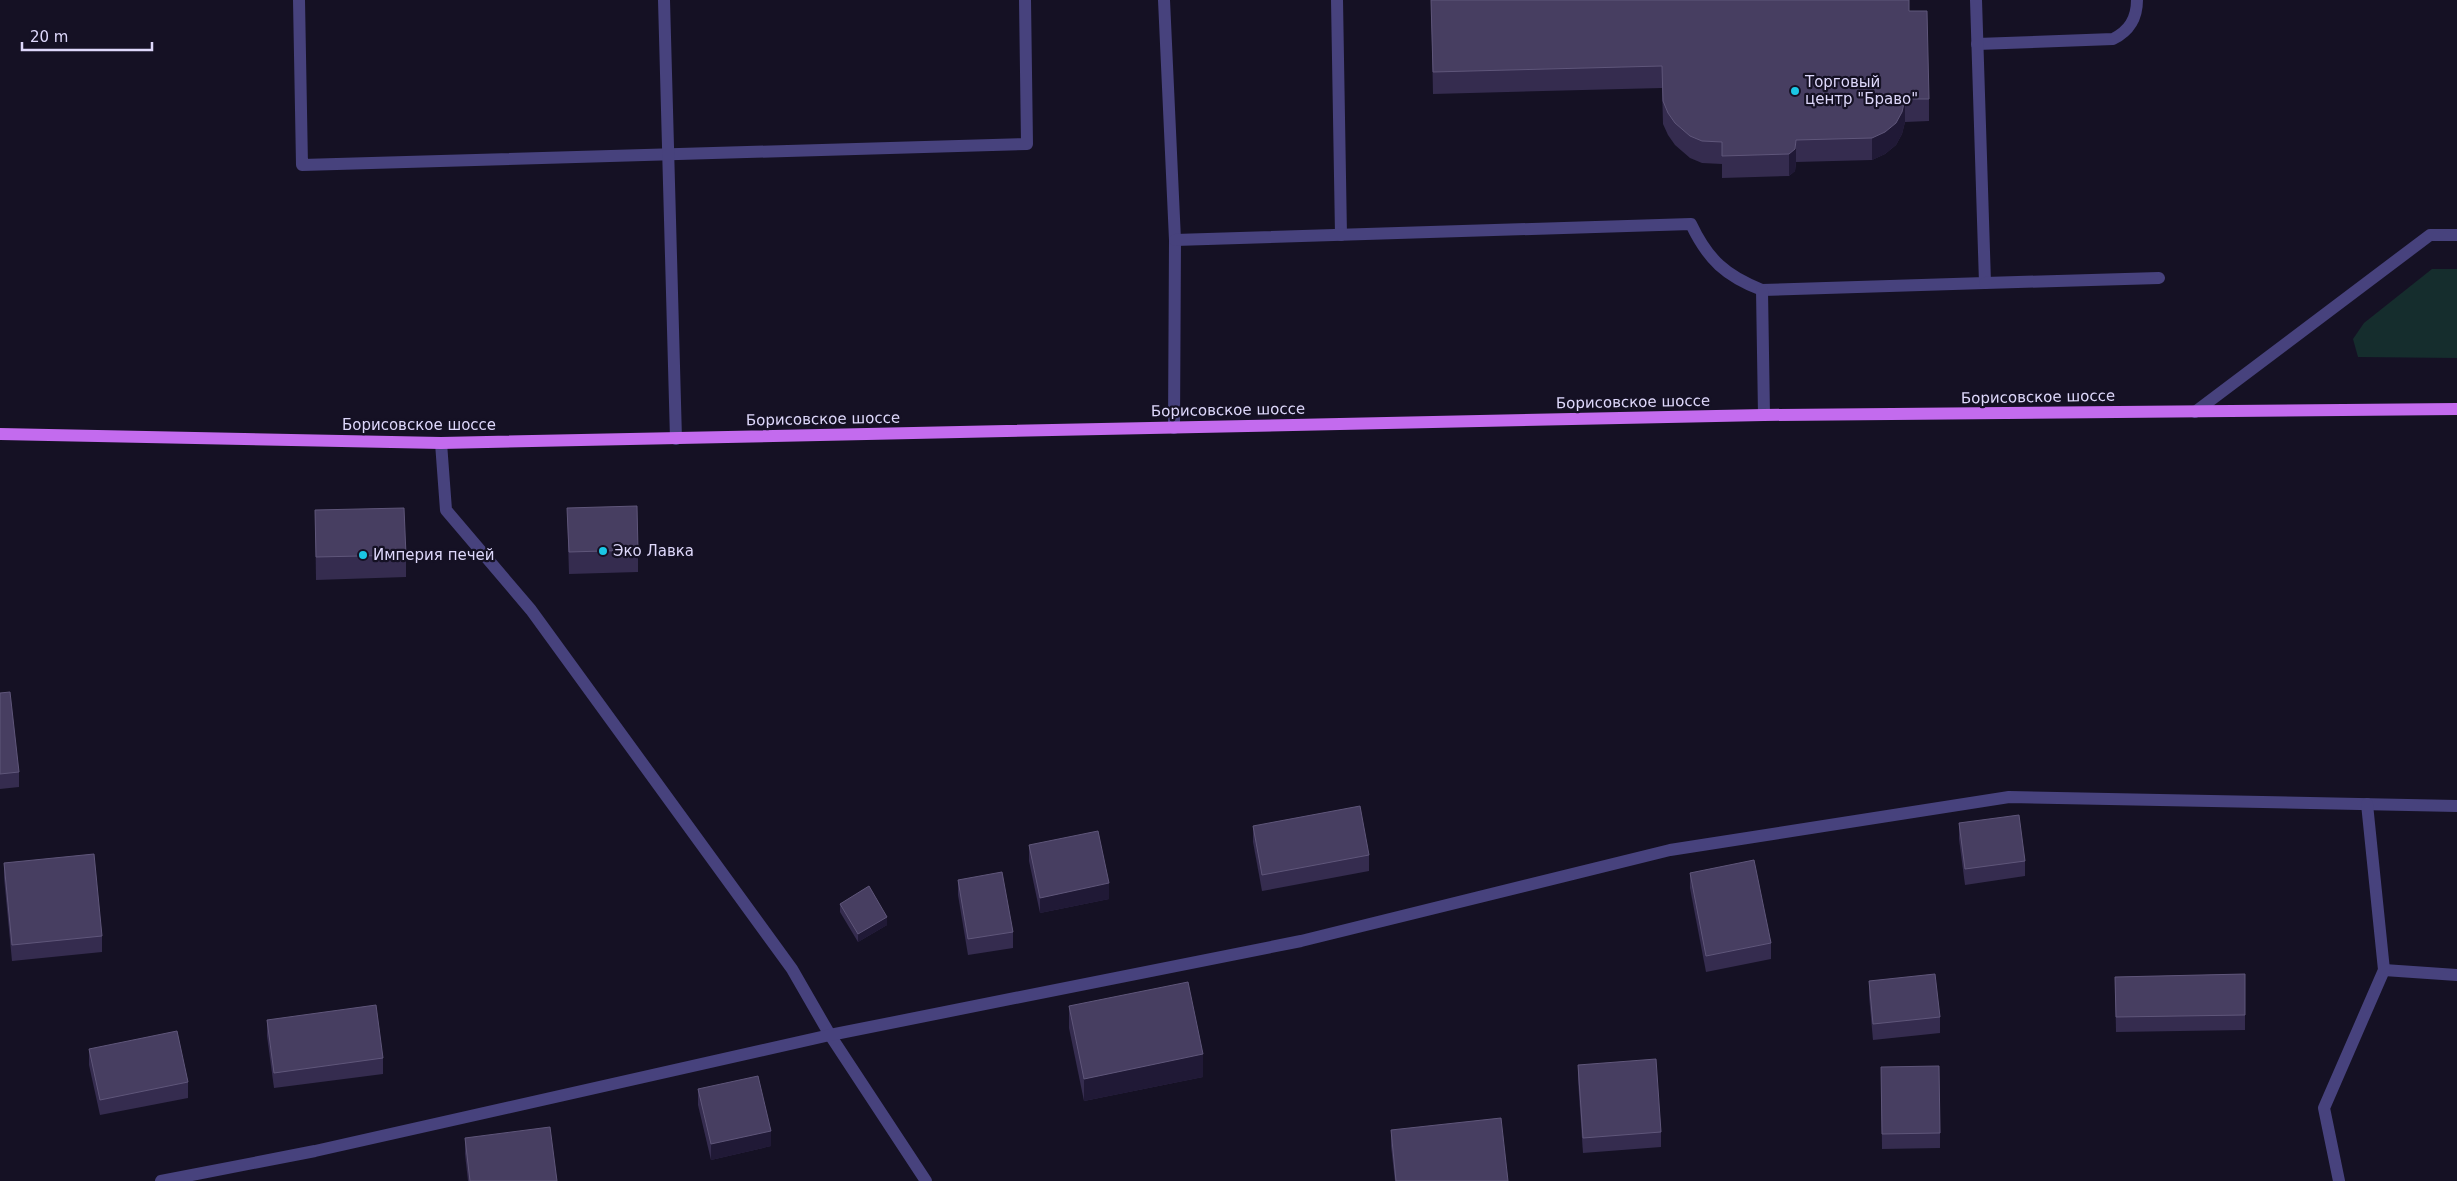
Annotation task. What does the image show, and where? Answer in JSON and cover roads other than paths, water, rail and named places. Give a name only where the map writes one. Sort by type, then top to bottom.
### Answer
[{"type":"main road","name":"Борисовское шоссе","points":[[0,434],[441,443],[1764,415],[2457,409]]},
{"type":"street","points":[[299,0],[302,166],[1027,144],[1024,0]]},
{"type":"street","points":[[664,0],[676,439]]},
{"type":"street","points":[[1164,0],[1175,240],[1174,428]]},
{"type":"street","points":[[1337,0],[1341,235]]},
{"type":"street","points":[[1976,0],[1985,283]]},
{"type":"street","points":[[1977,44],[2113,39],[2124,33],[2134,21],[2137,0]]},
{"type":"street","points":[[1175,240],[1691,224],[1701,244],[1716,264],[1738,281],[1762,290],[2159,278]]},
{"type":"street","points":[[2195,412],[2430,235],[2457,235]]},
{"type":"street","points":[[1762,290],[1764,415]]},
{"type":"street","points":[[441,443],[446,510],[537,618],[792,969],[830,1035],[926,1181]]},
{"type":"street","points":[[161,1181],[315,1151],[830,1035],[1301,941],[1670,850],[2009,796],[2457,806]]},
{"type":"street","points":[[2339,1181],[2324,1108],[2384,970],[2367,804]]},
{"type":"street","points":[[2384,970],[2457,975]]},
{"type":"place","name":"Торговый центр \"Браво\"","points":[[1795,91]]},
{"type":"place","name":"Эко Лавка","points":[[603,551]]},
{"type":"place","name":"Империя печей","points":[[363,555]]}]
